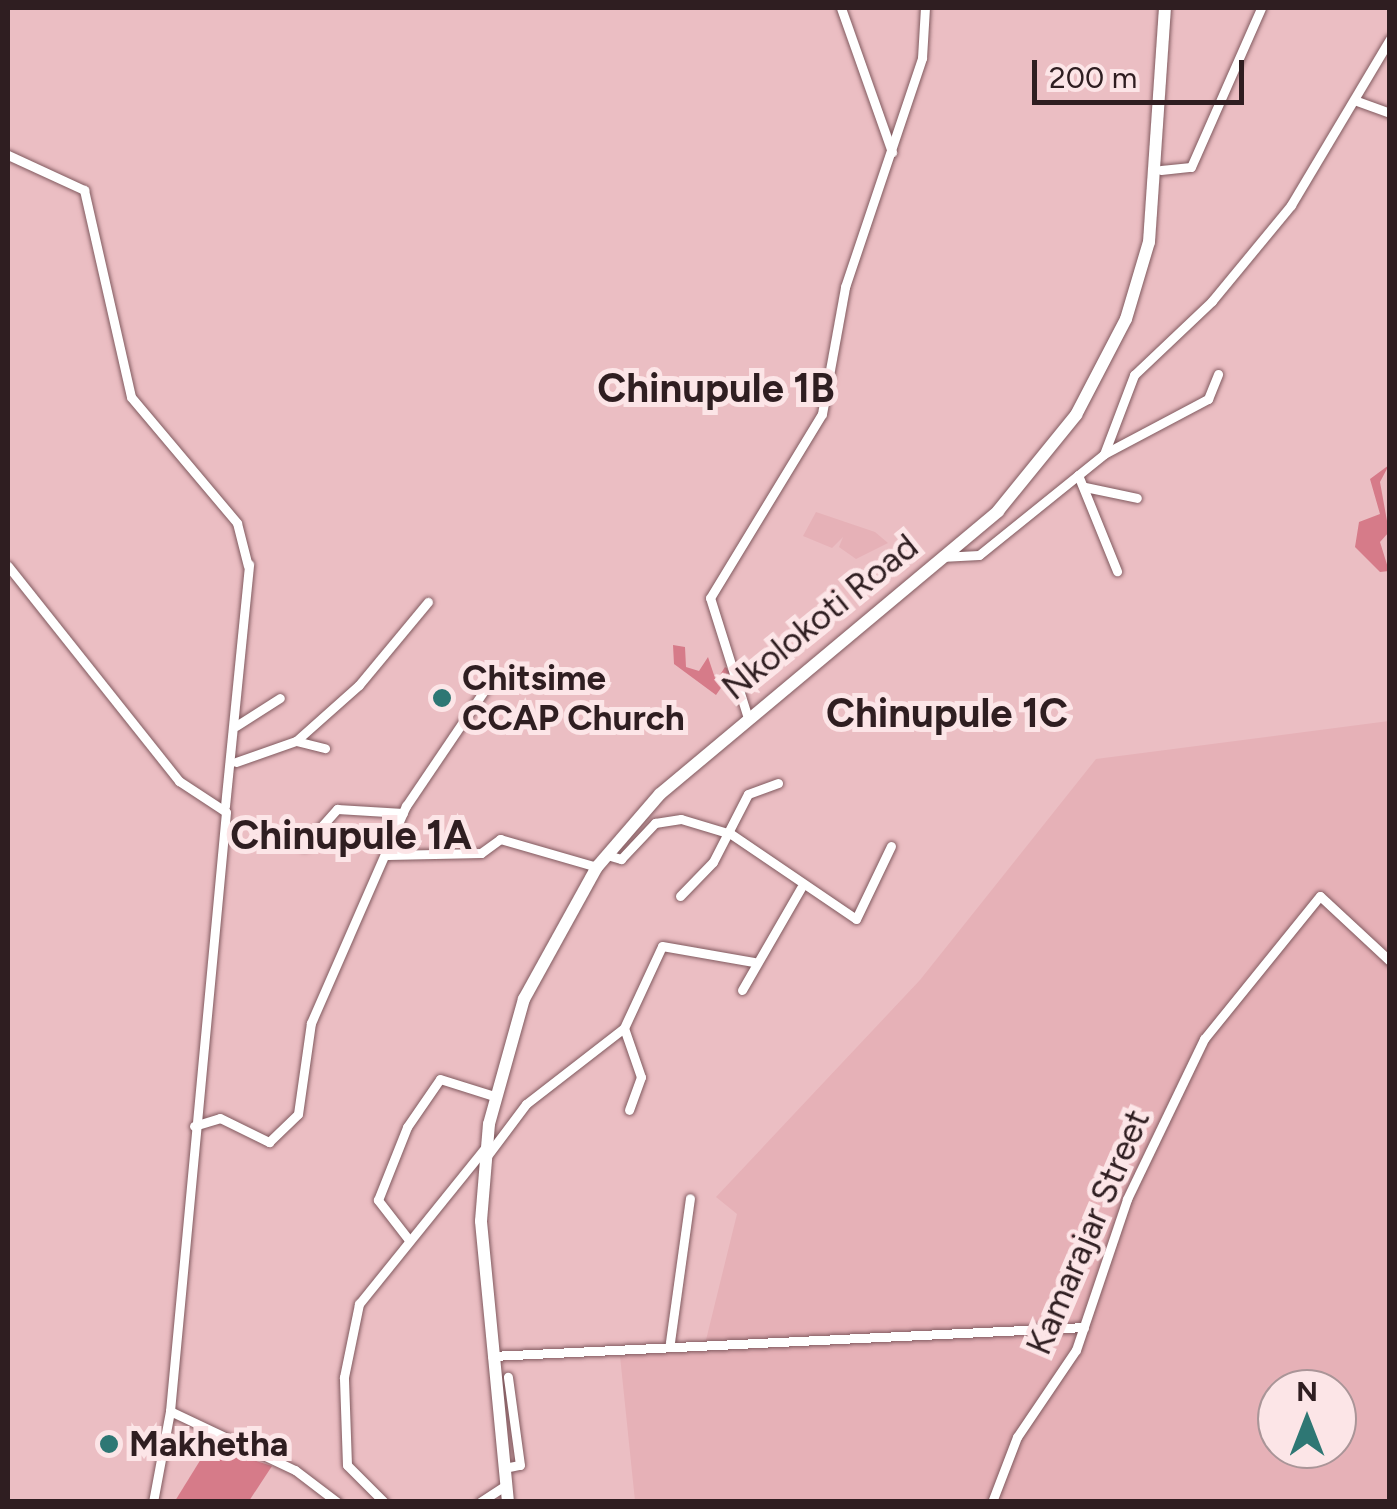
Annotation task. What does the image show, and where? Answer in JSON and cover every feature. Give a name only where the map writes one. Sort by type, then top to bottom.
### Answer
[{"type":"main road","name":"Nkolokoti Road","points":[[508,1502],[490,1356],[484,1155],[494,1096],[524,999],[606,855],[747,715],[941,557],[1022,485],[1100,374],[1126,319],[1161,170],[1165,8]]},
{"type":"street","points":[[841,8],[892,152]]},
{"type":"street","points":[[747,715],[710,598],[818,424],[846,287],[922,58],[925,8]]},
{"type":"street","points":[[1161,170],[1191,167],[1261,8]]},
{"type":"street","points":[[1104,454],[1134,375],[1212,302],[1290,205],[1357,102],[1390,39]]},
{"type":"street","points":[[1357,102],[1390,113]]},
{"type":"street","points":[[8,155],[84,190],[131,397],[238,523],[249,565],[236,762],[225,806],[170,1411],[153,1502]]},
{"type":"street","points":[[941,557],[979,555],[1104,454],[1208,398],[1218,374]]},
{"type":"street","points":[[1078,476],[1116,571]]},
{"type":"street","points":[[1085,487],[1137,498]]},
{"type":"street","points":[[8,566],[179,781],[225,806]]},
{"type":"street","points":[[236,762],[296,741],[359,686],[428,602]]},
{"type":"street","points":[[194,1126],[220,1118],[269,1142],[298,1114],[311,1023],[388,855],[403,812],[492,680]]},
{"type":"street","points":[[236,726],[280,698]]},
{"type":"street","points":[[296,741],[325,748]]},
{"type":"street","points":[[680,896],[732,834],[748,794],[778,783]]},
{"type":"street","points":[[304,846],[337,809],[403,812]]},
{"type":"street","points":[[606,855],[623,858],[663,819],[732,834],[801,888],[860,918],[891,846]]},
{"type":"street","points":[[388,855],[480,854],[497,838],[597,867]]},
{"type":"street","points":[[742,990],[754,962],[801,888]]},
{"type":"street","name":"Kamarajar Street","points":[[992,1502],[1017,1437],[1084,1326],[1127,1199],[1204,1039],[1320,896],[1390,961]]},
{"type":"street","points":[[384,1502],[348,1470],[346,1364],[364,1293],[526,1104],[624,1028],[668,942],[754,962]]},
{"type":"street","points":[[624,1028],[641,1077],[629,1110]]},
{"type":"street","points":[[409,1240],[378,1200],[407,1126],[440,1079],[494,1096]]},
{"type":"street","points":[[670,1342],[690,1198]]},
{"type":"street","points":[[490,1356],[670,1342],[1084,1326]]},
{"type":"street","points":[[504,1468],[520,1460],[508,1377]]},
{"type":"street","points":[[170,1411],[294,1470],[338,1502]]},
{"type":"street","points":[[480,1502],[506,1485]]},
{"type":"shaded area","points":[[1389,465],[1380,482],[1389,532],[1380,542],[1389,571],[1380,572],[1355,547],[1359,522],[1380,514],[1370,479]]},
{"type":"shaded area","points":[[816,512],[875,532],[888,543],[856,559],[839,547],[843,537],[832,548],[803,536]]},
{"type":"shaded area","points":[[673,645],[685,647],[686,667],[699,671],[708,657],[716,681],[725,667],[732,672],[716,695],[674,664]]},
{"type":"shaded area","points":[[1389,721],[1389,1501],[635,1501],[620,1356],[706,1340],[737,1214],[716,1197],[920,980],[1096,759]]},
{"type":"shaded area","points":[[209,1446],[272,1466],[249,1501],[175,1501]]},
{"type":"place","name":"Chitsime CCAP Church","points":[[442,698]]},
{"type":"place","name":"Makhetha","points":[[109,1444]]},
{"type":"district","name":"Chinupule 1B","points":[[716,388]]},
{"type":"district","name":"Chinupule 1C","points":[[947,713]]},
{"type":"district","name":"Chinupule 1A","points":[[351,835]]}]
